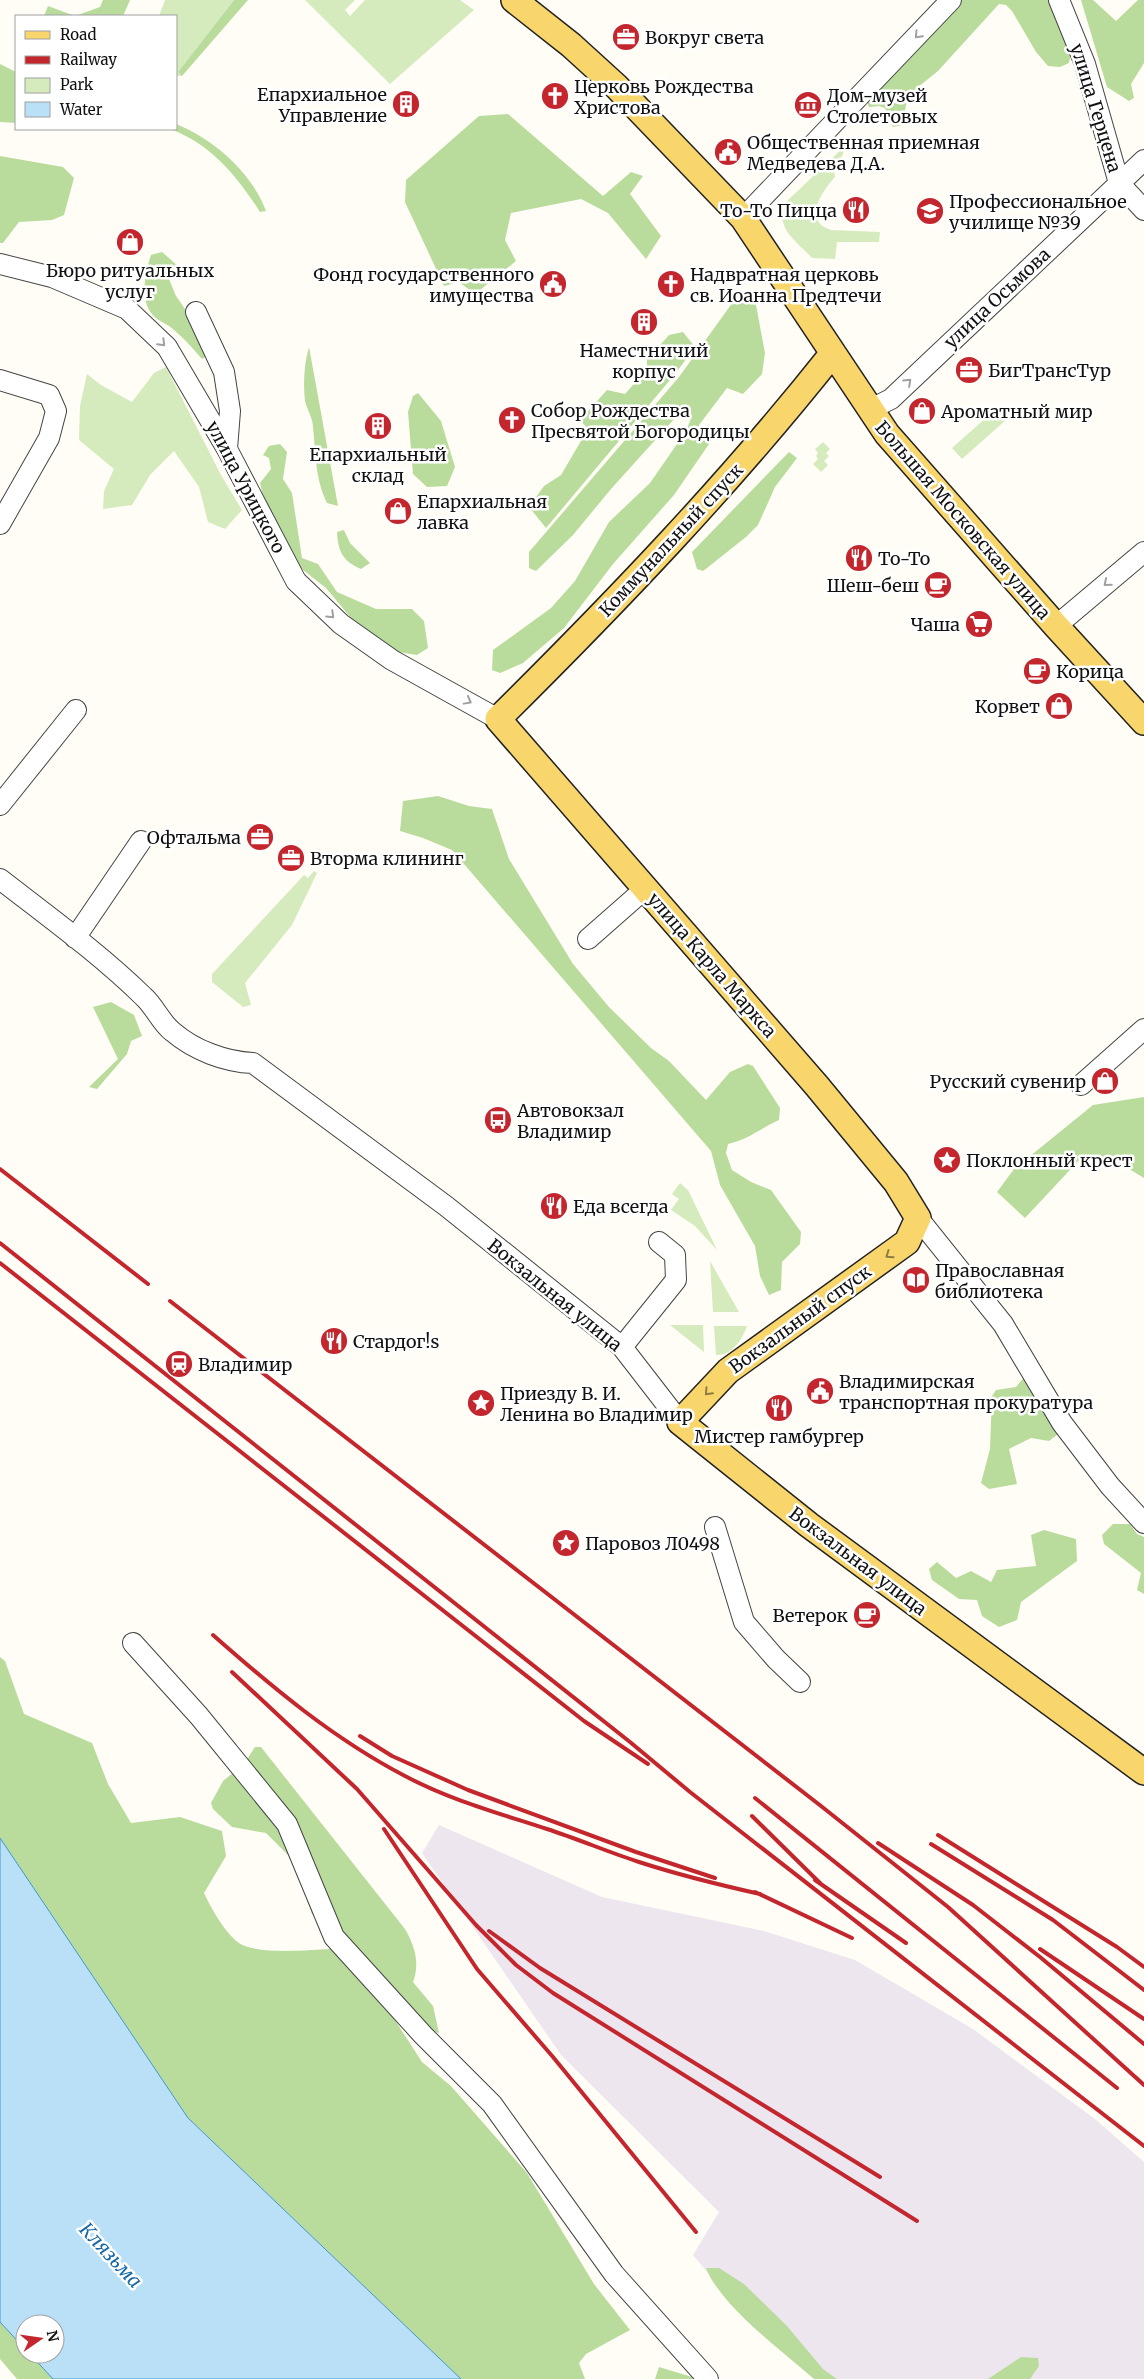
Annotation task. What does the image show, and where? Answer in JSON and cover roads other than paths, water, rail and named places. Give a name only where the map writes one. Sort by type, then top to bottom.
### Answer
[{"type":"main road","name":"Большая Московская улица","points":[[514,0],[571,45],[616,86],[743,218],[869,410],[916,470],[1144,722]]},
{"type":"main road","name":"Коммунальный спуск","points":[[498,719],[591,627],[714,495],[796,400],[833,353]]},
{"type":"main road","name":"улица Карла Маркса","points":[[498,719],[646,888],[896,1182],[918,1218]]},
{"type":"main road","name":"Вокзальный спуск","points":[[680,1422],[728,1371],[908,1242],[918,1218]]},
{"type":"main road","name":"Вокзальная улица","points":[[680,1422],[809,1525],[1144,1772]]},
{"type":"street","points":[[743,218],[951,0]]},
{"type":"street","name":"улица Герцена","points":[[1059,0],[1085,64],[1119,182],[1144,210]]},
{"type":"street","name":"улица Осьмова","points":[[869,410],[891,399],[1144,160]]},
{"type":"street","name":"улица Урицкого","points":[[0,264],[52,277],[127,309],[167,347],[227,448],[296,581],[341,624],[392,660],[498,719]]},
{"type":"street","points":[[196,312],[224,372],[230,411],[227,448]]},
{"type":"street","points":[[0,380],[49,395],[56,411],[49,438],[0,524]]},
{"type":"street","points":[[1056,626],[1144,552]]},
{"type":"street","points":[[0,805],[76,710]]},
{"type":"street","points":[[75,938],[141,841]]},
{"type":"street","name":"Вокзальная улица","points":[[0,879],[75,938],[146,998],[174,1033],[218,1058],[236,1063],[253,1064],[446,1206],[622,1347],[680,1422]]},
{"type":"street","points":[[588,939],[646,888]]},
{"type":"street","points":[[1082,1085],[1144,1029]]},
{"type":"street","points":[[918,1218],[1003,1324],[1062,1423],[1110,1486],[1144,1523]]},
{"type":"street","points":[[622,1347],[676,1280],[675,1255],[659,1242]]},
{"type":"street","points":[[715,1527],[744,1622],[776,1659],[800,1682]]},
{"type":"street","points":[[133,1643],[199,1716],[287,1824],[334,1937],[423,2035],[492,2104],[614,2274],[708,2379]]},
{"type":"water","name":"Клязьма","points":[[0,1838],[188,2118],[461,2379],[53,2379],[39,2364],[65,2364],[65,2314],[15,2314],[15,2338],[0,2322]]},
{"type":"railway","points":[[0,1169],[148,1284]]},
{"type":"railway","points":[[0,1243],[630,1742],[690,1792],[1144,2146]]},
{"type":"railway","points":[[0,1263],[584,1721],[648,1764]]},
{"type":"railway","points":[[170,1301],[821,1806],[948,1907],[1144,2085]]},
{"type":"railway","points":[[213,1635],[305,1712],[353,1746],[422,1785],[474,1806],[559,1833],[639,1862],[700,1880],[760,1894]]},
{"type":"railway","points":[[232,1672],[357,1789],[476,1925],[516,1965],[553,1993],[917,2221]]},
{"type":"railway","points":[[360,1736],[392,1756],[468,1790],[636,1852],[715,1878]]},
{"type":"railway","points":[[755,1798],[1117,2088]]},
{"type":"railway","points":[[752,1816],[821,1884]]},
{"type":"railway","points":[[384,1829],[477,1969],[553,2057],[696,2232]]},
{"type":"railway","points":[[938,1835],[1117,1947],[1144,1967]]},
{"type":"railway","points":[[878,1843],[973,1905],[1040,1957],[1144,2044]]},
{"type":"railway","points":[[931,1844],[1053,1920],[1144,1990]]},
{"type":"railway","points":[[815,1880],[906,1943]]},
{"type":"railway","points":[[755,1892],[852,1938]]},
{"type":"railway","points":[[489,1931],[540,1968],[880,2177]]},
{"type":"railway","points":[[1040,1949],[1144,2019]]},
{"type":"place","name":"Вокруг света","points":[[626,37]]},
{"type":"place","name":"Церковь Рождества Христова","points":[[555,96]]},
{"type":"place","name":"Епархиальное Управление","points":[[406,104]]},
{"type":"place","name":"Дом-музей Столетовых","points":[[808,105]]},
{"type":"place","name":"Общественная приемная Медведева Д.А.","points":[[728,152]]},
{"type":"place","name":"То-То Пицца","points":[[856,210]]},
{"type":"place","name":"Профессиональное училище №39","points":[[930,211]]},
{"type":"place","name":"Бюро ритуальных услуг","points":[[130,242]]},
{"type":"place","name":"Фонд государственного имущества","points":[[553,284]]},
{"type":"place","name":"Надвратная церковь св. Иоанна Предтечи","points":[[671,284]]},
{"type":"place","name":"Наместничий корпус","points":[[644,322]]},
{"type":"place","name":"БигТрансТур","points":[[969,370]]},
{"type":"place","name":"Ароматный мир","points":[[922,411]]},
{"type":"place","name":"Собор Рождества Пресвятой Богородицы","points":[[512,420]]},
{"type":"place","name":"Епархиальный склад","points":[[378,426]]},
{"type":"place","name":"Епархиальная лавка","points":[[398,511]]},
{"type":"place","name":"То-То","points":[[859,558]]},
{"type":"place","name":"Шеш-беш","points":[[938,585]]},
{"type":"place","name":"Чаша","points":[[979,624]]},
{"type":"place","name":"Корица","points":[[1037,671]]},
{"type":"place","name":"Корвет","points":[[1059,706]]},
{"type":"place","name":"Офтальма","points":[[260,837]]},
{"type":"place","name":"Вторма клининг","points":[[291,858]]},
{"type":"place","name":"Русский сувенир","points":[[1105,1081]]},
{"type":"place","name":"Автовокзал Владимир","points":[[498,1120]]},
{"type":"place","name":"Поклонный крест","points":[[947,1160]]},
{"type":"place","name":"Еда всегда","points":[[554,1206]]},
{"type":"place","name":"Православная библиотека","points":[[916,1280]]},
{"type":"place","name":"Стардог!s","points":[[334,1341]]},
{"type":"place","name":"Владимир","points":[[179,1364]]},
{"type":"place","name":"Владимирская транспортная прокуратура","points":[[820,1391]]},
{"type":"place","name":"Приезду В. И. Ленина во Владимир","points":[[481,1403]]},
{"type":"place","name":"Мистер гамбургер","points":[[779,1408]]},
{"type":"place","name":"Паровоз Л0498","points":[[566,1543]]},
{"type":"place","name":"Ветерок","points":[[867,1615]]}]
